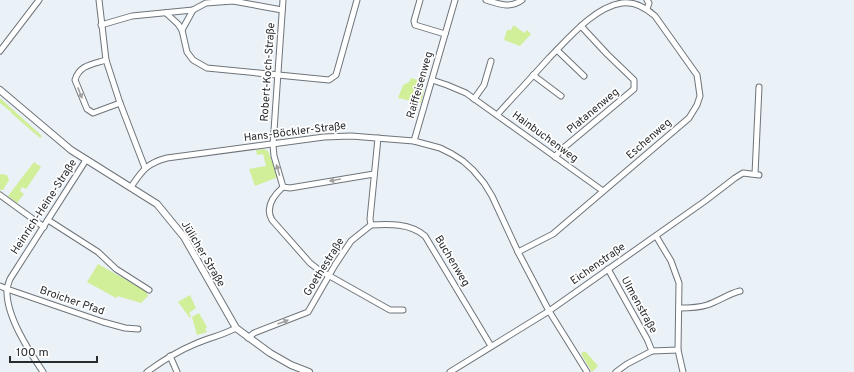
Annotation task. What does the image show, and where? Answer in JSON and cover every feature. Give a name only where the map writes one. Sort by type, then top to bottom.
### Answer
[{"type":"street","points":[[0,51],[39,0]]},
{"type":"street","points":[[98,0],[106,60],[120,103],[145,168]]},
{"type":"street","name":"Robert-Koch-Straße","points":[[273,145],[283,0]]},
{"type":"street","points":[[166,13],[182,30],[187,52],[193,60],[207,68],[330,80],[336,75],[357,0]]},
{"type":"street","points":[[420,0],[414,21],[415,25],[445,34]]},
{"type":"street","name":"Raiffeisenweg","points":[[414,141],[455,0]]},
{"type":"street","points":[[486,0],[509,6],[522,0]]},
{"type":"street","points":[[647,0],[649,3],[647,9]]},
{"type":"street","points":[[101,25],[132,16],[193,10],[206,3],[234,1],[282,10]]},
{"type":"street","name":"Eschenweg","points":[[497,115],[581,26],[606,8],[613,5],[629,2],[647,9],[655,16],[697,75],[700,96],[697,106],[689,118],[553,234],[518,252]]},
{"type":"street","points":[[182,30],[193,10]]},
{"type":"street","name":"Platanenweg","points":[[555,156],[634,89],[634,80],[581,26]]},
{"type":"street","points":[[557,50],[584,76]]},
{"type":"street","points":[[106,60],[79,70],[75,80],[86,109],[89,111],[93,113],[120,103]]},
{"type":"street","points":[[474,99],[484,85],[491,62]]},
{"type":"street","points":[[533,76],[561,96]]},
{"type":"street","name":"Hainbuchenweg","points":[[432,80],[460,90],[474,99],[603,191]]},
{"type":"street","name":"Eichenstraße","points":[[450,372],[549,311],[656,236],[734,178],[743,173],[757,174],[759,87]]},
{"type":"street","name":"Jülicher Straße","points":[[0,90],[61,143],[157,204],[180,232],[236,328],[248,338],[291,365],[309,372]]},
{"type":"street","name":"Hans-Böckler-Straße","points":[[131,187],[145,168],[157,160],[324,137],[351,136],[414,141],[440,148],[463,161],[484,183],[492,196],[518,252],[549,311],[587,372]]},
{"type":"street","points":[[371,225],[370,219],[378,138]]},
{"type":"street","points":[[273,145],[274,156],[283,187]]},
{"type":"street","name":"Heinrich-Heine-Straße","points":[[7,289],[10,278],[86,160]]},
{"type":"street","points":[[283,187],[290,188],[374,174]]},
{"type":"street","points":[[283,187],[273,198],[269,215],[310,263],[328,275],[390,310],[402,310]]},
{"type":"street","points":[[0,195],[44,227]]},
{"type":"street","points":[[48,220],[98,252],[116,269],[149,290]]},
{"type":"street","name":"Buchenweg","points":[[371,225],[383,224],[406,226],[419,231],[425,236],[491,346]]},
{"type":"street","name":"Goethestraße","points":[[248,338],[254,334],[308,312],[328,275],[351,241],[371,225]]},
{"type":"street","points":[[656,236],[671,261],[679,282],[678,350],[683,372]]},
{"type":"street","name":"Ulmenstraße","points":[[608,269],[647,339],[652,351]]},
{"type":"street","name":"Broicher Pfad","points":[[0,286],[103,322],[126,328],[138,329]]},
{"type":"street","points":[[7,289],[9,306],[21,336],[43,372]]},
{"type":"street","points":[[679,308],[707,305],[731,293],[740,291]]},
{"type":"street","points":[[147,372],[170,356],[236,328]]},
{"type":"street","points":[[616,372],[627,364],[652,351],[678,350]]},
{"type":"street","points":[[170,356],[177,372]]},
{"type":"green space","points":[[513,26],[524,33],[527,30],[531,34],[520,46],[504,40],[507,30],[511,30]]},
{"type":"green space","points":[[411,78],[422,81],[424,85],[421,103],[398,98],[403,85],[409,82]]},
{"type":"green space","points":[[0,98],[42,136],[40,138],[11,113],[12,111],[11,112],[0,103]]},
{"type":"green space","points":[[264,149],[268,151],[278,177],[255,186],[249,169],[266,166],[263,154],[257,155],[256,150]]},
{"type":"green space","points":[[34,162],[41,167],[26,189],[22,187],[20,191],[24,194],[17,203],[8,196]]},
{"type":"green space","points":[[0,174],[7,175],[9,180],[3,190],[0,190]]},
{"type":"green space","points":[[98,264],[146,291],[148,296],[141,303],[118,296],[116,298],[87,282]]},
{"type":"green space","points":[[190,295],[196,308],[189,313],[191,316],[190,318],[178,302]]},
{"type":"green space","points":[[199,313],[207,327],[205,329],[207,332],[197,335],[192,317]]},
{"type":"green space","points":[[586,352],[598,366],[592,372],[581,354]]}]
